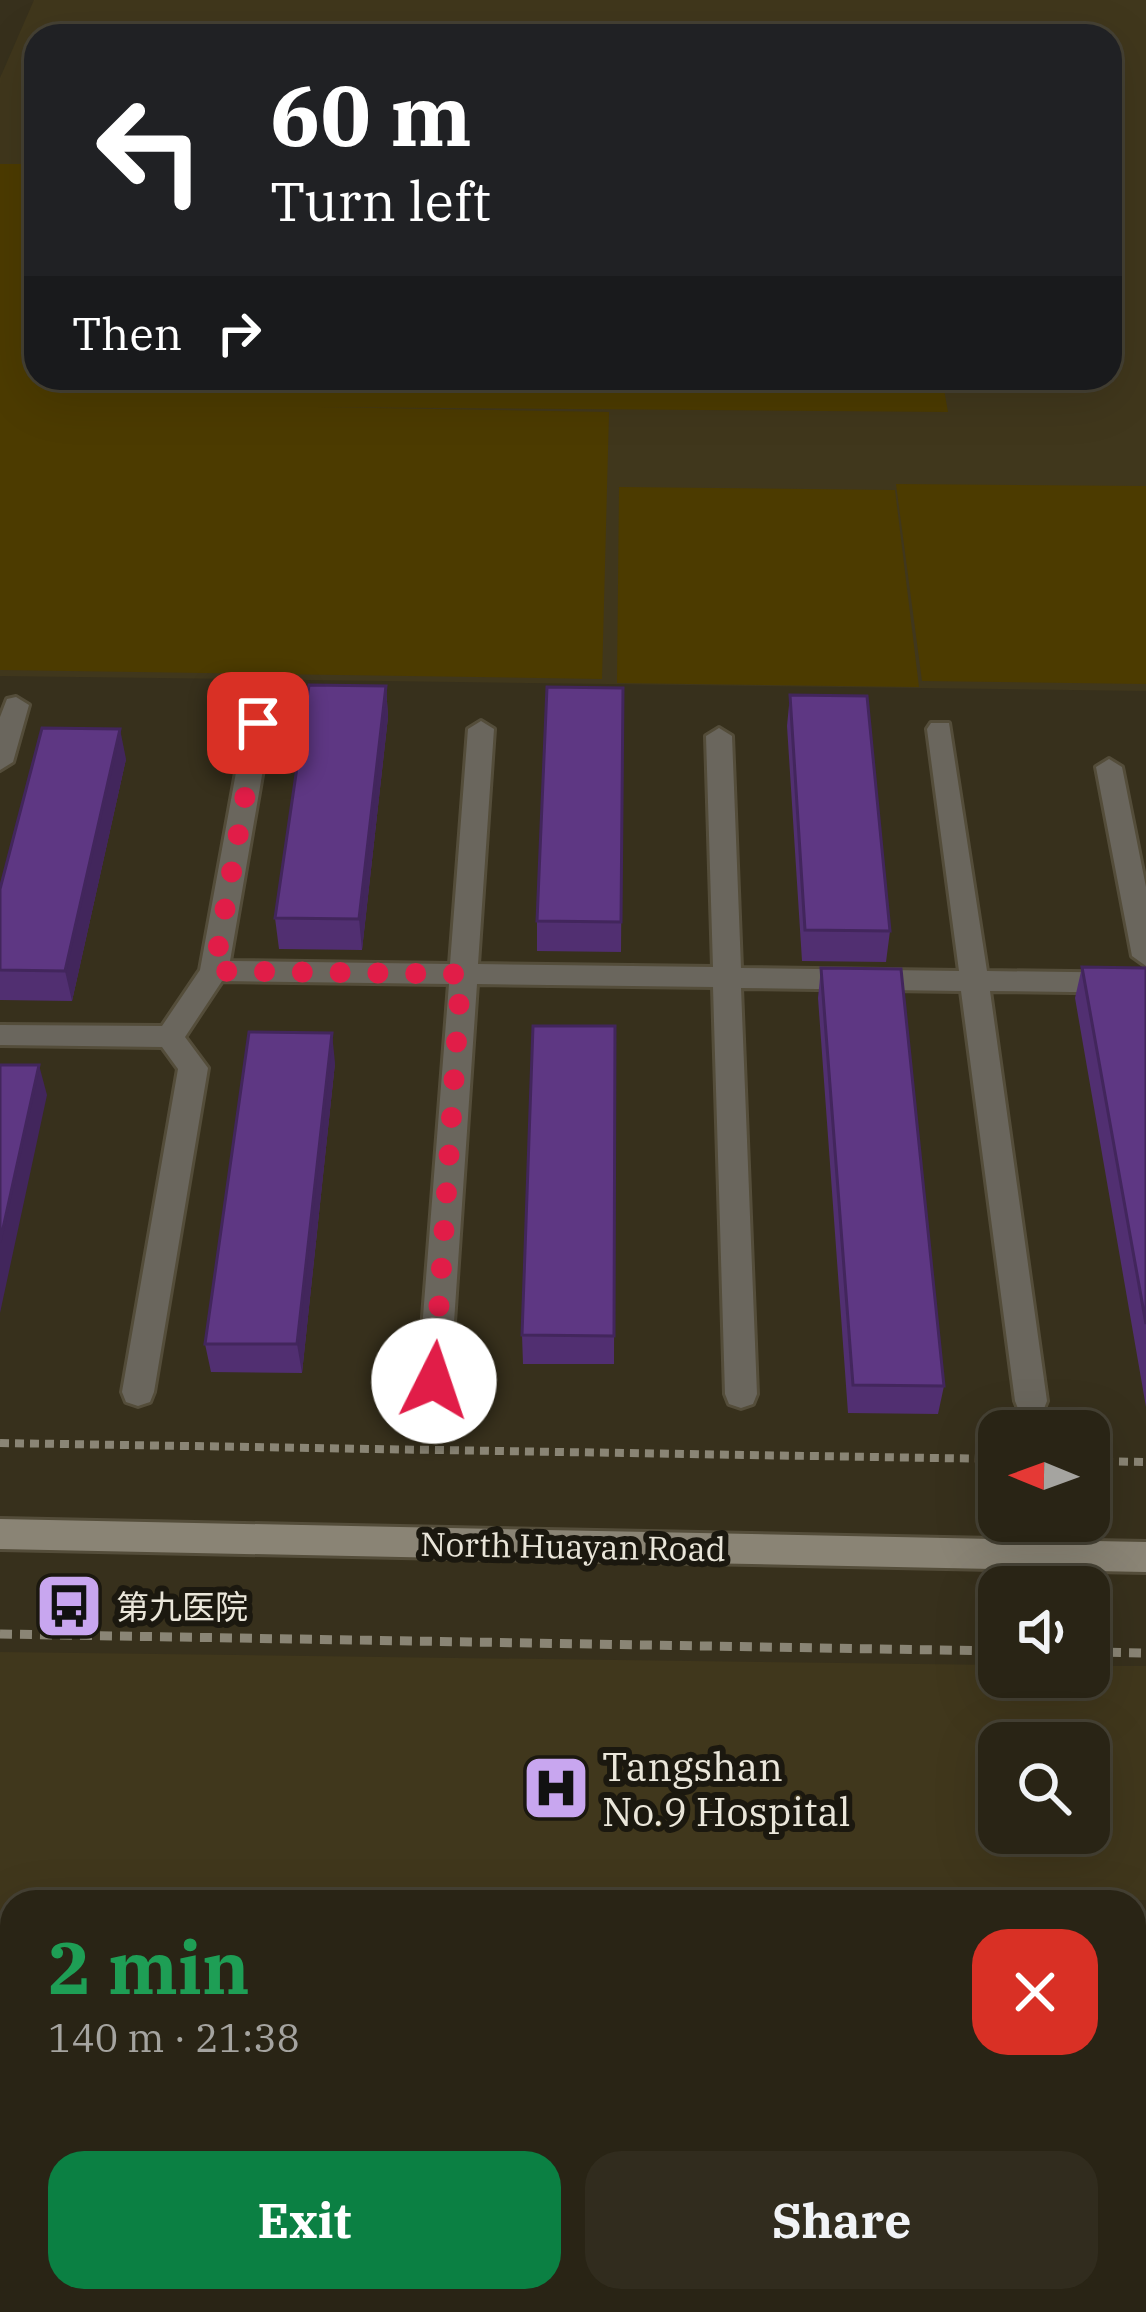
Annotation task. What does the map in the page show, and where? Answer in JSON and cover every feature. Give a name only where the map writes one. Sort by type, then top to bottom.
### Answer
[{"type":"street","name":"North Huayan Road","points":[[0,1534],[1146,1557]]},
{"type":"lane","points":[[0,762],[16,705]]},
{"type":"lane","points":[[170,1037],[214,971],[258,723]]},
{"type":"lane","points":[[434,1381],[481,729]]},
{"type":"lane","points":[[940,729],[1031,1401]]},
{"type":"lane","points":[[719,736],[741,1394]]},
{"type":"lane","points":[[1108,767],[1146,956]]},
{"type":"lane","points":[[214,971],[1146,983]]},
{"type":"lane","points":[[0,1035],[170,1037]]},
{"type":"lane","points":[[138,1392],[193,1068],[170,1037]]},
{"type":"path","points":[[0,1444],[978,1459]]},
{"type":"path","points":[[1110,1461],[1146,1462]]},
{"type":"path","points":[[0,1634],[978,1651]]},
{"type":"path","points":[[1110,1652],[1146,1653]]},
{"type":"shaded area","points":[[34,0],[1146,0],[1146,691],[0,676],[0,78]]},
{"type":"shaded area","points":[[0,164],[24,164],[24,390],[944,390],[948,412],[315,407],[609,412],[602,679],[0,670]]},
{"type":"shaded area","points":[[896,484],[1146,486],[1146,684],[922,681]]},
{"type":"shaded area","points":[[619,487],[895,490],[919,687],[617,683]]},
{"type":"shaded area","name":"Tangshan No.9 Hospital","points":[[0,1652],[978,1665],[978,1698],[1110,1698],[1110,1666],[1146,1666],[1146,1890],[0,1890]]},
{"type":"building","points":[[309,685],[386,686],[359,919],[275,918]]},
{"type":"building","points":[[547,687],[623,688],[621,922],[537,921]]},
{"type":"building","points":[[790,695],[867,696],[890,931],[805,930]]},
{"type":"building","points":[[42,728],[120,729],[65,971],[0,970],[0,889]]},
{"type":"building","points":[[1082,967],[1146,968],[1146,1324]]},
{"type":"building","points":[[821,968],[901,969],[944,1386],[853,1385]]},
{"type":"building","points":[[533,1026],[615,1026],[614,1336],[522,1335]]},
{"type":"building","points":[[249,1032],[332,1033],[297,1344],[205,1344]]},
{"type":"building","points":[[0,1065],[39,1065],[0,1242]]},
{"type":"place","name":"第九医院","points":[[69,1606]]},
{"type":"place","name":"Tangshan No.9 Hospital","points":[[556,1788]]},
{"type":"route","points":[[258,723],[214,971],[461,974],[434,1381]]}]
